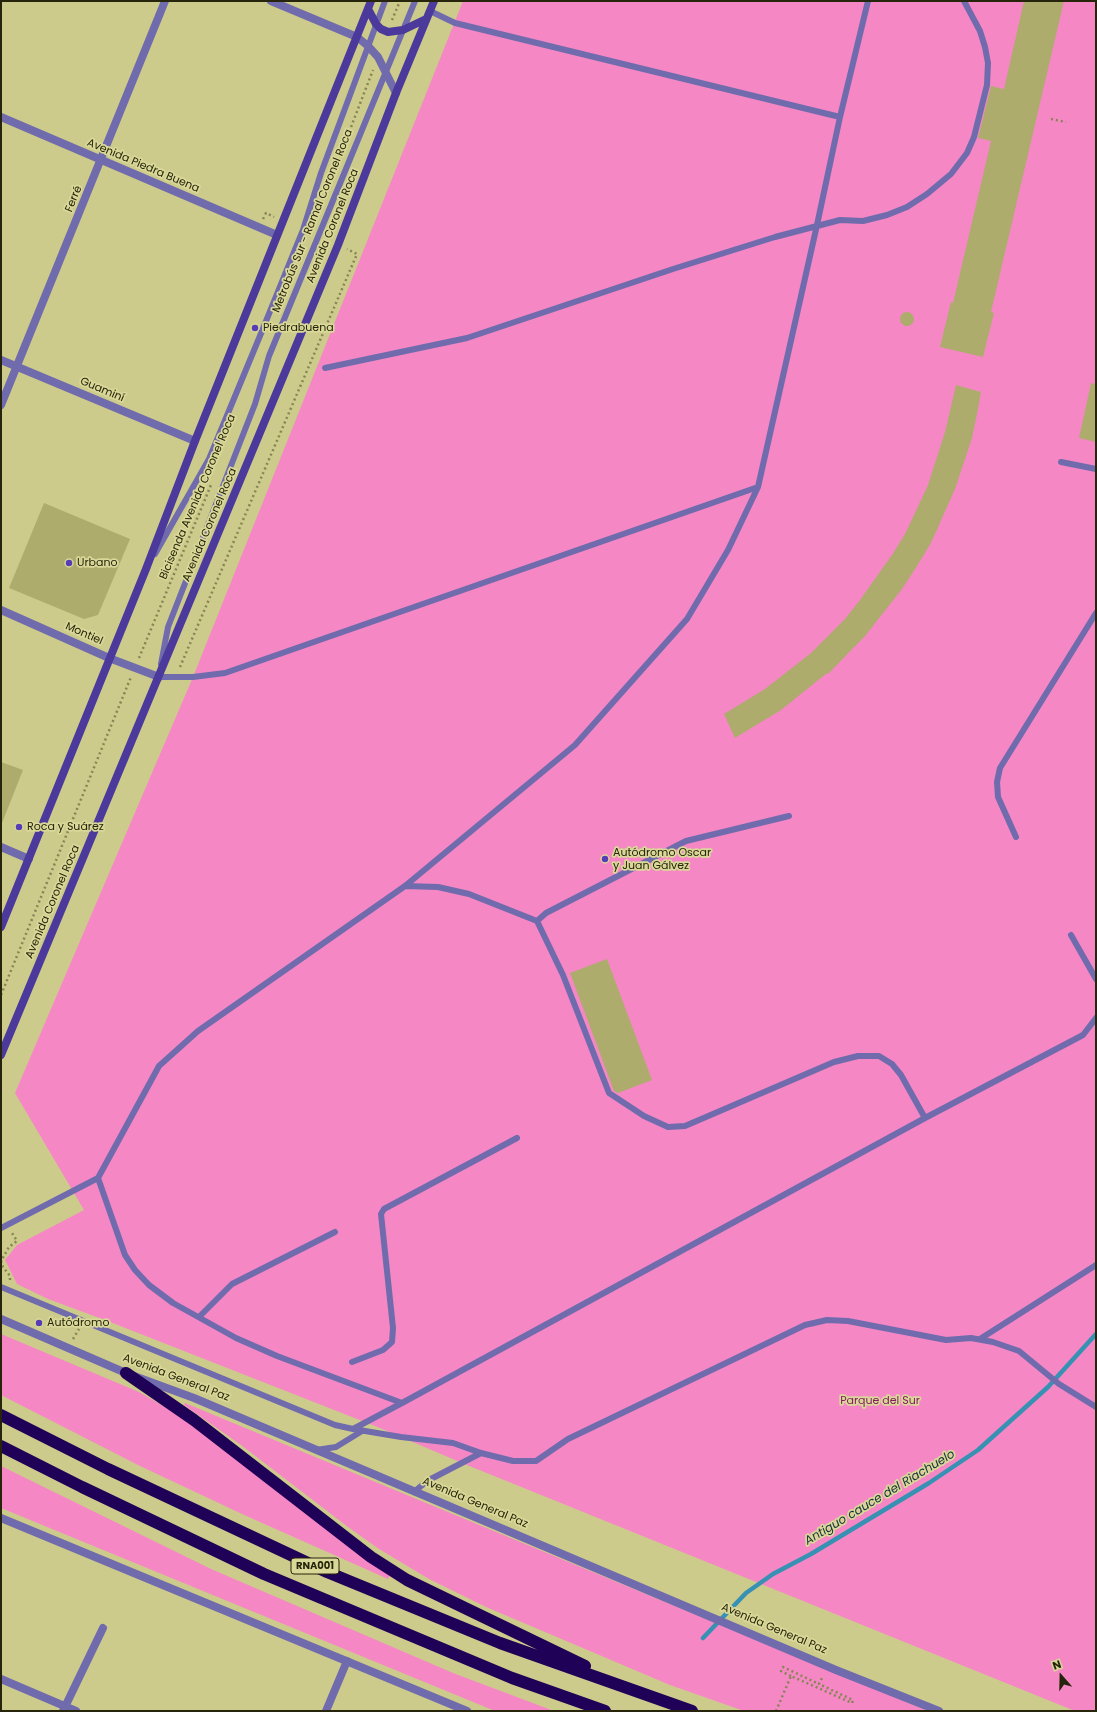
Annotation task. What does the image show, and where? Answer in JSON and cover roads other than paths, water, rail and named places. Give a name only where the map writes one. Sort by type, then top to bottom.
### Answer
[{"type":"highway","points":[[126,1373],[194,1420],[371,1557],[407,1580],[640,1693]]},
{"type":"highway","name":"RNA001","points":[[1,1415],[108,1469],[327,1572],[500,1643],[692,1711]]},
{"type":"highway","name":"RNA001","points":[[1,1446],[82,1487],[264,1574],[512,1678],[605,1711]]},
{"type":"main road","name":"Avenida Coronel Roca","points":[[1,1055],[335,253],[396,93],[434,1]]},
{"type":"main road","points":[[1,927],[146,569],[194,441],[370,5]]},
{"type":"main road","points":[[370,5],[376,24],[381,29],[388,32],[403,30],[426,19]]},
{"type":"street","name":"Ferré","points":[[1,405],[166,1]]},
{"type":"street","points":[[271,1],[357,37],[378,57],[396,93]]},
{"type":"street","name":"Avenida Piedra Buena","points":[[1,117],[277,235]]},
{"type":"street","name":"Guaminí","points":[[1,360],[194,441]]},
{"type":"street","name":"Montiel","points":[[1,610],[109,658],[159,677]]},
{"type":"street","points":[[1,847],[29,858]]},
{"type":"street","name":"Avenida General Paz","points":[[1,1319],[126,1373],[194,1398],[711,1616],[743,1631],[939,1711]]},
{"type":"street","points":[[1,1518],[467,1711]]},
{"type":"street","points":[[64,1709],[103,1628]]},
{"type":"street","points":[[326,1711],[347,1661]]},
{"type":"street","points":[[1,1679],[64,1709],[76,1711]]},
{"type":"lane","name":"Metrobús Sur - Ramal Coronel Roca","points":[[146,569],[209,459],[304,230],[321,173],[385,1]]},
{"type":"lane","name":"Metrobús Sur - Ramal Coronel Roca","points":[[159,677],[168,627],[255,404],[269,356],[317,236],[415,1]]},
{"type":"lane","points":[[1,1228],[98,1178],[159,1066],[198,1031],[405,886],[575,745],[687,619],[728,550],[758,487],[840,117],[868,1]]},
{"type":"lane","points":[[325,368],[467,338],[673,269],[817,225],[840,220],[863,220],[887,215],[907,207],[927,194],[951,174],[967,153],[974,137],[987,86],[988,63],[980,31],[964,1]]},
{"type":"lane","points":[[430,11],[455,23],[840,117]]},
{"type":"lane","points":[[1061,462],[1096,469]]},
{"type":"lane","points":[[159,677],[192,677],[225,673],[758,487]]},
{"type":"lane","points":[[1016,837],[998,797],[997,782],[1000,768],[1096,613]]},
{"type":"lane","points":[[537,921],[546,913],[686,841],[789,816]]},
{"type":"lane","points":[[405,886],[438,887],[469,894],[537,921],[563,975],[609,1093],[644,1116],[668,1127],[685,1126],[834,1062],[858,1056],[879,1056],[892,1064],[901,1075],[925,1118]]},
{"type":"lane","points":[[1071,935],[1096,979]]},
{"type":"lane","points":[[353,1429],[925,1118],[1083,1035],[1096,1018]]},
{"type":"lane","points":[[352,1362],[383,1350],[392,1342],[393,1328],[381,1214],[384,1209],[517,1138]]},
{"type":"lane","points":[[98,1178],[125,1255],[135,1270],[149,1285],[173,1303],[236,1338],[277,1356],[402,1403]]},
{"type":"lane","points":[[199,1318],[232,1284],[335,1232]]},
{"type":"lane","points":[[980,1339],[1096,1265]]},
{"type":"lane","points":[[1,1287],[335,1425],[362,1431],[453,1443],[480,1453],[513,1461],[536,1461],[575,1435],[805,1326],[827,1320],[848,1321],[946,1340],[972,1338],[994,1342],[1019,1351],[1059,1384],[1096,1407]]},
{"type":"lane","points":[[316,1450],[336,1446],[362,1431]]},
{"type":"lane","points":[[414,1492],[428,1482],[480,1453]]},
{"type":"waterway","name":"Antiguo cauce del Riachuelo","points":[[703,1638],[746,1593],[773,1574],[811,1554],[929,1483],[978,1450],[1048,1387],[1096,1334]]},
{"type":"place","name":"Piedrabuena","points":[[255,328]]},
{"type":"place","name":"Urbano","points":[[69,563]]},
{"type":"place","name":"Roca y Suárez","points":[[19,827]]},
{"type":"place","name":"Autódromo Oscar y Juan Gálvez","points":[[605,859]]},
{"type":"place","name":"Autódromo","points":[[39,1323]]},
{"type":"park label","name":"Parque del Sur","points":[[880,1401]]}]
